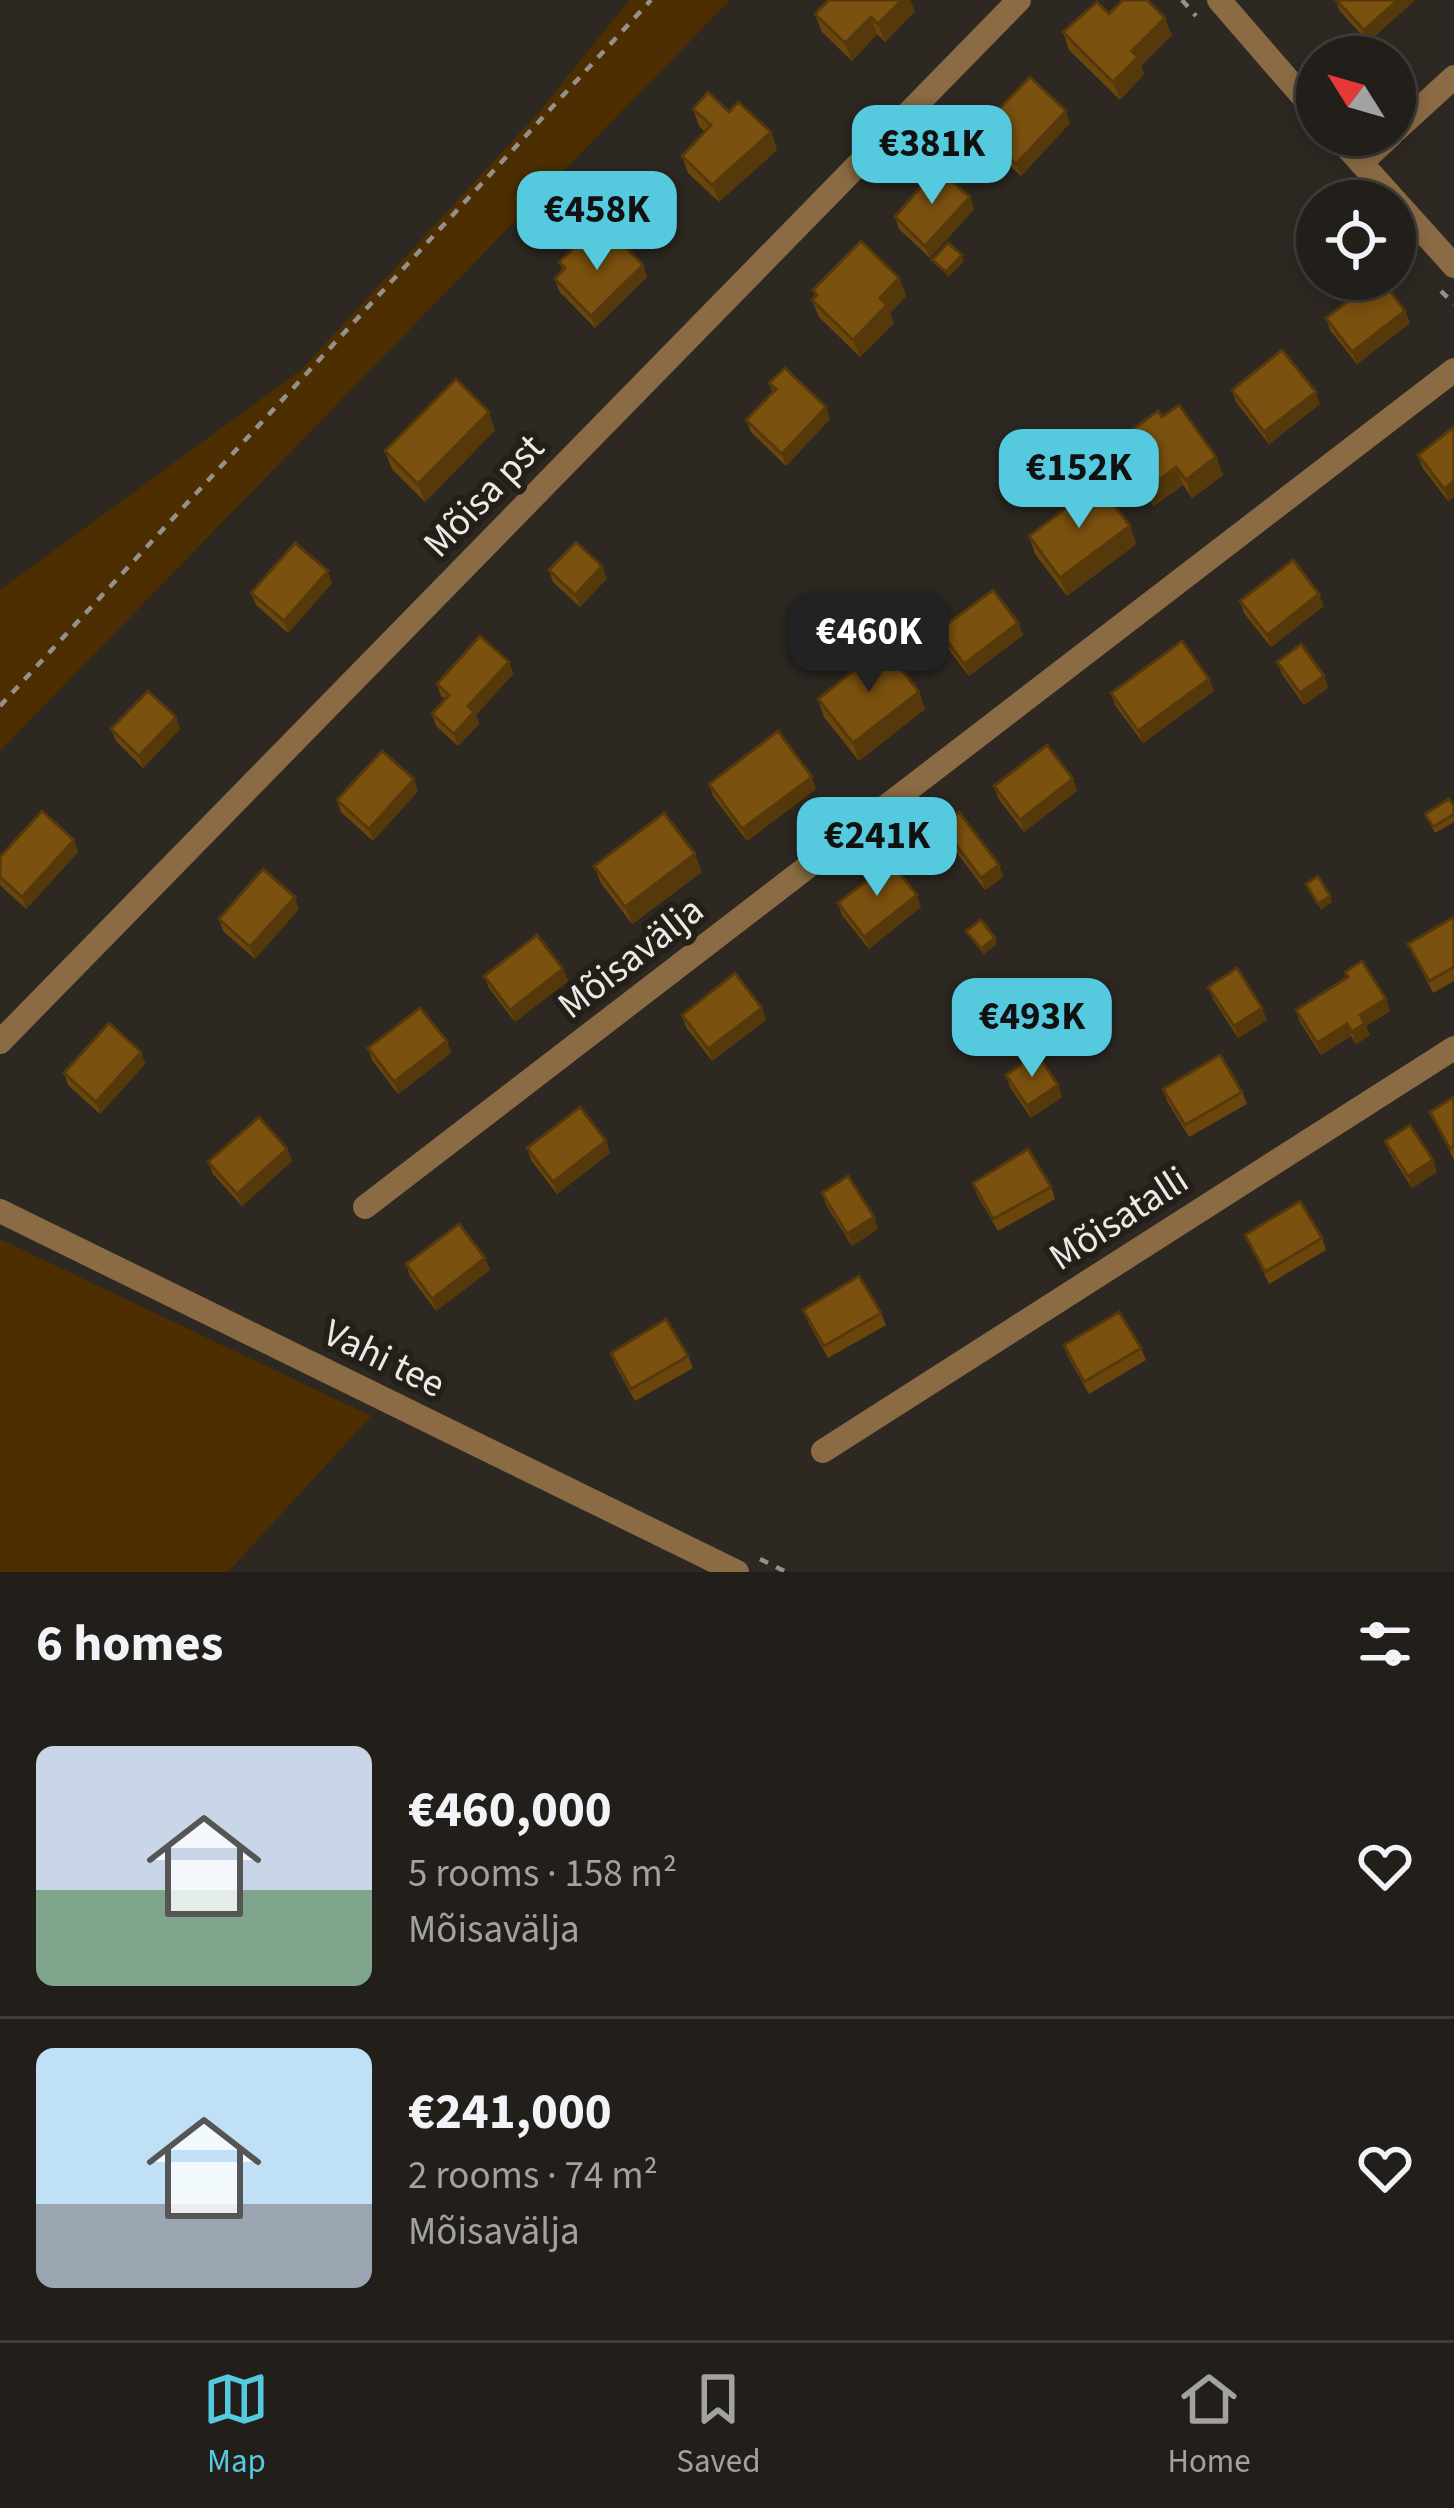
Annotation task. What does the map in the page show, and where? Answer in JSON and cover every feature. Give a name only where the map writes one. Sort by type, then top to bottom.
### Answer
[{"type":"street","name":"Mõisa pst","points":[[0,1042],[1019,0]]},
{"type":"street","points":[[1219,0],[1296,89]]},
{"type":"street","points":[[1416,112],[1454,76]]},
{"type":"street","points":[[1354,156],[1454,266]]},
{"type":"street","points":[[1360,163],[1368,156]]},
{"type":"street","name":"Mõisavälja","points":[[365,1208],[1454,370]]},
{"type":"street","name":"Mõisatalli","points":[[823,1451],[1454,1048]]},
{"type":"street","name":"Vahi tee","points":[[0,1211],[736,1572]]},
{"type":"path","points":[[0,706],[651,0]]},
{"type":"shaded area","points":[[629,0],[730,0],[0,751],[0,590],[302,369],[540,111]]},
{"type":"shaded area","points":[[0,1239],[371,1416],[228,1572],[0,1572]]},
{"type":"building","points":[[829,0],[902,0],[878,24],[871,17],[845,43],[815,14]]},
{"type":"building","points":[[1123,0],[1147,0],[1165,18],[1132,51],[1138,57],[1113,82],[1063,32],[1097,2],[1109,14]]},
{"type":"building","points":[[1336,0],[1398,0],[1364,30]]},
{"type":"building","points":[[1030,77],[1066,111],[1016,164],[980,129]]},
{"type":"building","points":[[708,92],[729,112],[738,102],[771,132],[712,185],[682,156],[711,125],[693,109]]},
{"type":"building","points":[[937,168],[970,197],[925,246],[895,217]]},
{"type":"building","points":[[585,237],[601,252],[616,237],[643,265],[591,316],[555,279],[565,268],[559,262]]},
{"type":"building","points":[[861,241],[899,278],[880,298],[887,305],[853,340],[812,300],[817,295],[813,290]]},
{"type":"building","points":[[948,243],[962,255],[946,272],[932,260]]},
{"type":"building","points":[[1350,300],[1397,300],[1405,311],[1352,352],[1326,318]]},
{"type":"building","points":[[1282,350],[1316,392],[1264,432],[1232,390]]},
{"type":"building","points":[[785,368],[826,407],[782,454],[746,420],[776,389],[769,383]]},
{"type":"building","points":[[456,379],[489,412],[418,484],[385,451]]},
{"type":"building","points":[[1179,405],[1216,457],[1186,480],[1176,467],[1148,489],[1114,443],[1158,411],[1162,417]]},
{"type":"building","points":[[1454,427],[1454,481],[1444,489],[1418,455]]},
{"type":"building","points":[[1098,484],[1130,526],[1060,578],[1029,536]]},
{"type":"building","points":[[576,542],[602,566],[575,595],[549,570]]},
{"type":"building","points":[[295,543],[328,571],[284,621],[251,593]]},
{"type":"building","points":[[1293,560],[1319,594],[1267,635],[1240,601]]},
{"type":"building","points":[[993,590],[1018,623],[964,664],[939,630]]},
{"type":"building","points":[[480,636],[509,662],[468,706],[474,712],[454,734],[432,714],[449,695],[437,684]]},
{"type":"building","points":[[1182,641],[1209,679],[1138,731],[1111,693]]},
{"type":"building","points":[[1301,644],[1324,676],[1300,693],[1277,662]]},
{"type":"building","points":[[884,647],[919,692],[853,743],[818,699]]},
{"type":"building","points":[[148,691],[176,717],[139,756],[111,729]]},
{"type":"building","points":[[778,731],[812,777],[742,829],[709,784]]},
{"type":"building","points":[[1047,745],[1073,779],[1020,820],[994,786]]},
{"type":"building","points":[[382,751],[414,779],[369,829],[337,800]]},
{"type":"building","points":[[1449,799],[1454,814],[1433,827],[1425,814]]},
{"type":"building","points":[[42,811],[74,840],[22,897],[0,877],[0,857]]},
{"type":"building","points":[[959,812],[999,865],[981,878],[941,825]]},
{"type":"building","points":[[664,813],[695,854],[625,907],[594,866]]},
{"type":"building","points":[[891,862],[917,895],[864,937],[838,903]]},
{"type":"building","points":[[263,869],[295,897],[250,947],[219,919]]},
{"type":"building","points":[[1318,876],[1330,896],[1318,904],[1306,884]]},
{"type":"building","points":[[1454,917],[1454,967],[1429,981],[1408,944]]},
{"type":"building","points":[[981,920],[995,938],[981,949],[966,931]]},
{"type":"building","points":[[537,935],[563,969],[510,1010],[484,976]]},
{"type":"building","points":[[1362,961],[1386,999],[1360,1015],[1365,1023],[1352,1032],[1347,1024],[1317,1043],[1296,1010],[1348,977],[1345,972]]},
{"type":"building","points":[[1237,968],[1262,1008],[1234,1026],[1208,987]]},
{"type":"building","points":[[735,973],[762,1008],[708,1049],[682,1015]]},
{"type":"building","points":[[420,1008],[447,1041],[394,1082],[368,1048]]},
{"type":"building","points":[[109,1023],[141,1052],[96,1102],[64,1073]]},
{"type":"building","points":[[1037,1054],[1058,1085],[1027,1106],[1006,1075]]},
{"type":"building","points":[[1220,1055],[1242,1092],[1185,1125],[1163,1089]]},
{"type":"building","points":[[1454,1097],[1454,1146],[1450,1149],[1430,1112]]},
{"type":"building","points":[[580,1107],[606,1141],[553,1182],[527,1148]]},
{"type":"building","points":[[259,1117],[287,1149],[237,1194],[208,1162]]},
{"type":"building","points":[[1410,1125],[1433,1160],[1408,1176],[1385,1141]]},
{"type":"building","points":[[1028,1149],[1051,1187],[993,1219],[973,1183]]},
{"type":"building","points":[[848,1176],[874,1217],[847,1234],[822,1193]]},
{"type":"building","points":[[1300,1201],[1322,1238],[1265,1272],[1245,1235]]},
{"type":"building","points":[[459,1224],[485,1258],[432,1299],[406,1264]]},
{"type":"building","points":[[859,1276],[881,1313],[824,1346],[803,1310]]},
{"type":"building","points":[[1119,1312],[1141,1348],[1084,1382],[1064,1345]]},
{"type":"building","points":[[666,1319],[688,1356],[631,1389],[611,1353]]}]
